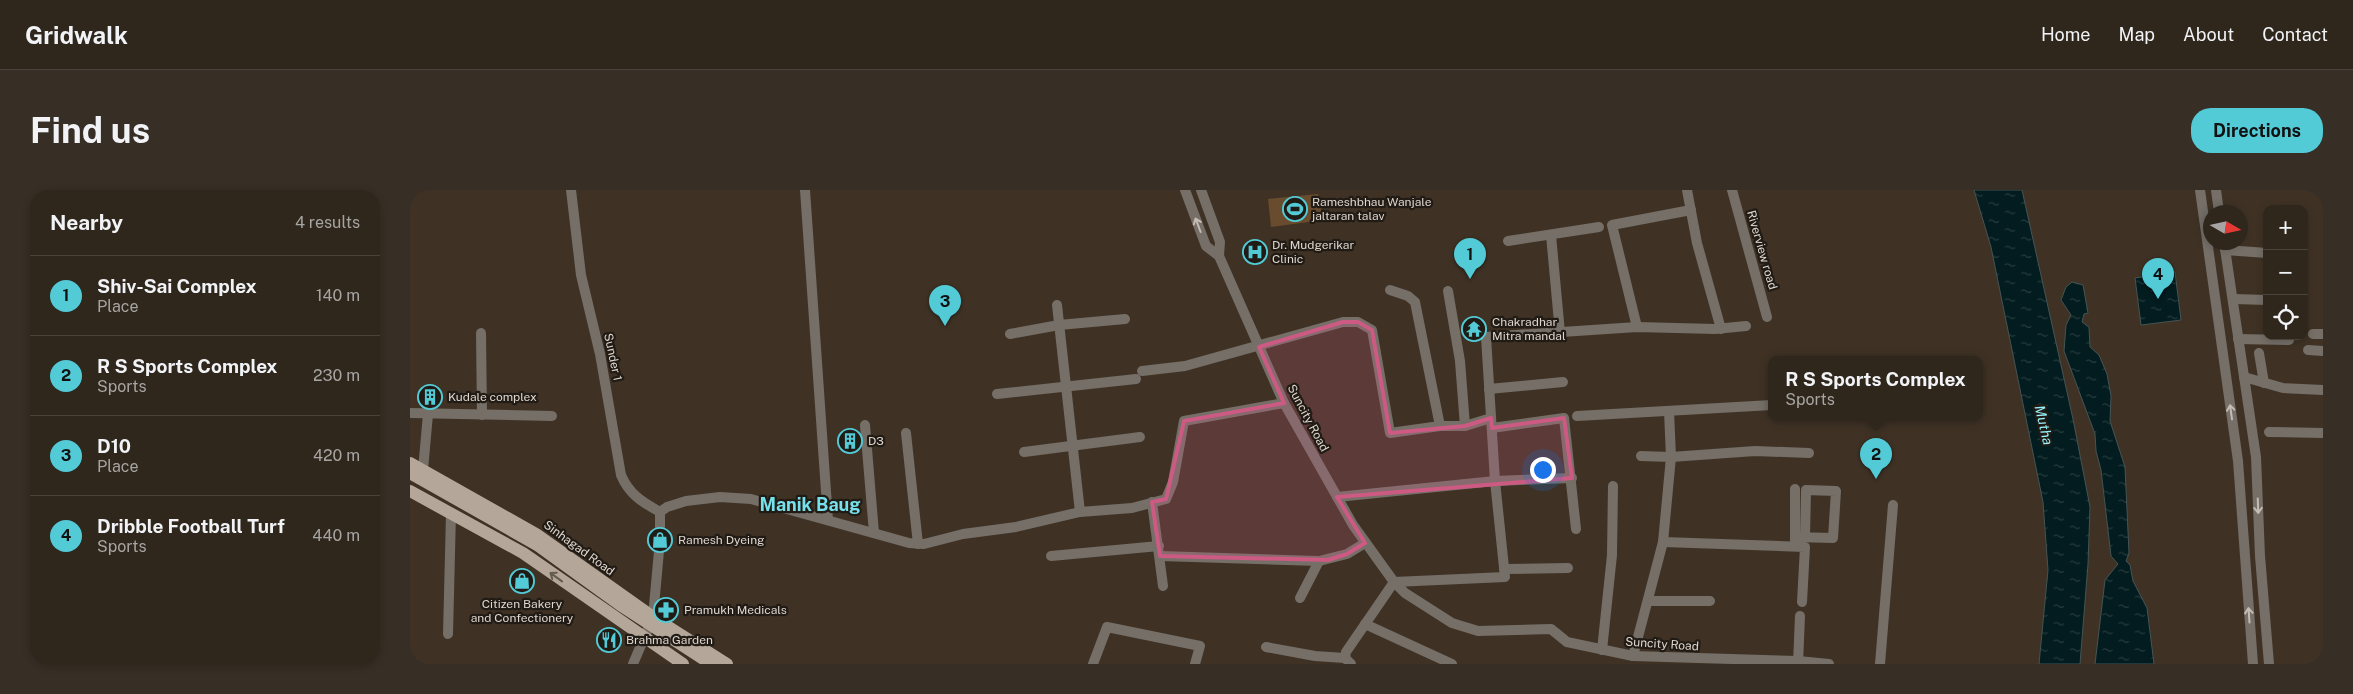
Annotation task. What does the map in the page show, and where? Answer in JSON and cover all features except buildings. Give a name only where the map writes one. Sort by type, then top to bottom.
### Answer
[{"type":"main road","name":"Sinhagad Road","points":[[410,463],[536,534],[653,617],[727,664]]},
{"type":"main road","points":[[410,473],[537,545],[620,605],[711,664]]},
{"type":"main road","points":[[410,480],[525,543],[654,637],[698,664]]},
{"type":"main road","points":[[410,491],[523,553],[643,637],[669,660],[682,664]]},
{"type":"street","name":"Sunder 1","points":[[571,190],[581,275],[605,379],[621,474],[627,488],[642,502],[660,512]]},
{"type":"street","points":[[805,190],[828,520]]},
{"type":"street","name":"Suncity Road","points":[[1184,190],[1206,246],[1219,256]]},
{"type":"street","name":"Suncity Road","points":[[1201,190],[1220,242],[1219,256],[1284,402],[1365,542],[1394,582],[1405,593],[1452,623],[1478,631],[1551,629],[1567,642],[1633,656],[1829,664]]},
{"type":"street","points":[[1687,190],[1698,243],[1721,329]]},
{"type":"street","name":"Riverview road","points":[[1732,190],[1767,317]]},
{"type":"street","points":[[2200,190],[2238,461],[2253,664]]},
{"type":"street","points":[[2216,190],[2218,205]]},
{"type":"street","points":[[1637,327],[1612,226],[1691,210]]},
{"type":"street","points":[[1508,241],[1599,227]]},
{"type":"street","points":[[1551,235],[1560,333]]},
{"type":"street","points":[[2226,250],[2256,457],[2260,556],[2269,664]]},
{"type":"street","points":[[2248,250],[2263,252]]},
{"type":"street","points":[[1390,290],[1408,296],[1415,302],[1440,426]]},
{"type":"street","points":[[1448,290],[1460,361],[1466,426]]},
{"type":"street","points":[[2234,299],[2263,300]]},
{"type":"street","points":[[1057,305],[1080,512]]},
{"type":"street","points":[[1010,334],[1059,325],[1125,319]]},
{"type":"street","points":[[996,394],[1066,387],[1139,375],[1185,366],[1259,347],[1343,322],[1362,324],[1372,330],[1390,433],[1440,426],[1466,426],[1564,418],[1572,478],[1576,529]]},
{"type":"street","points":[[1266,647],[1348,661],[1346,652],[1394,582],[1505,577],[1495,481],[1486,337],[1637,327],[1721,329],[1746,326]]},
{"type":"street","points":[[482,333],[482,415]]},
{"type":"street","points":[[2238,339],[2263,339]]},
{"type":"street","points":[[2308,350],[2323,351]]},
{"type":"street","points":[[2259,352],[2264,383]]},
{"type":"street","points":[[2244,377],[2283,388],[2323,390]]},
{"type":"street","points":[[1489,389],[1562,382]]},
{"type":"street","points":[[633,664],[653,617],[660,540],[660,512],[666,507],[686,501],[731,497],[751,499],[874,533],[924,544],[963,534],[1016,527],[1080,512],[1132,508],[1166,499],[1172,482],[1184,421],[1284,402]]},
{"type":"street","points":[[1576,416],[1768,405]]},
{"type":"street","points":[[1625,664],[1633,656],[1664,542],[1671,457],[1669,411]]},
{"type":"street","points":[[410,412],[552,416]]},
{"type":"street","points":[[423,470],[428,414]]},
{"type":"street","points":[[865,425],[874,533]]},
{"type":"street","points":[[2269,432],[2323,433]]},
{"type":"street","points":[[906,433],[918,544]]},
{"type":"street","points":[[1024,452],[1140,437]]},
{"type":"street","points":[[1641,456],[1671,457],[1755,451],[1809,453]]},
{"type":"street","points":[[1337,496],[1495,481],[1572,478]]},
{"type":"street","points":[[1602,650],[1612,555],[1613,486]]},
{"type":"street","points":[[1664,542],[1798,540],[1833,538],[1836,491],[1806,490],[1798,540]]},
{"type":"street","points":[[1802,602],[1805,547],[1798,540],[1795,493],[1806,498]]},
{"type":"street","points":[[1152,502],[1160,551],[1163,586]]},
{"type":"street","points":[[1880,664],[1893,505]]},
{"type":"street","points":[[448,634],[451,513]]},
{"type":"street","points":[[1051,556],[1160,551],[1319,560],[1347,554],[1365,542]]},
{"type":"street","points":[[1300,598],[1319,560]]},
{"type":"street","points":[[1504,569],[1568,568]]},
{"type":"street","points":[[1648,601],[1710,601]]},
{"type":"street","points":[[1798,662],[1800,616]]},
{"type":"street","points":[[1365,624],[1452,664]]},
{"type":"street","points":[[1093,664],[1107,626],[1200,646],[1195,664]]},
{"type":"highlighted area","points":[[1343,322],[1358,322],[1372,330],[1390,433],[1465,426],[1491,418],[1492,428],[1564,418],[1572,478],[1337,497],[1365,543],[1347,554],[1328,560],[1160,556],[1152,502],[1166,499],[1184,421],[1284,403],[1259,347]]},
{"type":"shaded area","name":"Rameshbhau Wanjale jaltaran talav","points":[[1318,194],[1323,220],[1271,227],[1268,199]]},
{"type":"water","name":"Mutha","points":[[1974,190],[2022,190],[2073,419],[2090,507],[2088,564],[2080,664],[2039,664],[2048,570],[2043,502],[1991,247]]},
{"type":"water","points":[[2175,272],[2181,320],[2141,325],[2135,278]]},
{"type":"water","points":[[2072,282],[2083,285],[2088,313],[2084,314],[2082,322],[2089,327],[2090,347],[2099,355],[2107,374],[2111,396],[2110,421],[2125,467],[2129,553],[2126,561],[2130,565],[2133,581],[2147,608],[2154,664],[2095,664],[2105,580],[2118,564],[2111,556],[2095,434],[2064,351],[2066,325],[2071,315],[2061,300],[2066,287]]},
{"type":"place","name":"Rameshbhau Wanjale jaltaran talav","points":[[1295,209]]},
{"type":"place","name":"Dr. Mudgerikar Clinic","points":[[1255,252]]},
{"type":"place","name":"Shiv-Sai Complex","points":[[1470,279]]},
{"type":"place","name":"Dribble Football Turf","points":[[2158,299]]},
{"type":"place","name":"D10","points":[[945,326]]},
{"type":"place","name":"Chakradhar Mitra mandal","points":[[1474,329]]},
{"type":"place","name":"Kudale complex","points":[[430,397]]},
{"type":"place","name":"D3","points":[[850,441]]},
{"type":"place","name":"R S Sports Complex","points":[[1876,479]]},
{"type":"place","name":"Ramesh Dyeing","points":[[660,540]]},
{"type":"place","name":"Citizen Bakery and Confectionery","points":[[522,581]]},
{"type":"place","name":"Pramukh Medicals","points":[[666,610]]},
{"type":"place","name":"Brahma Garden","points":[[609,640]]},
{"type":"district","name":"Manik Baug","points":[[810,504]]}]
